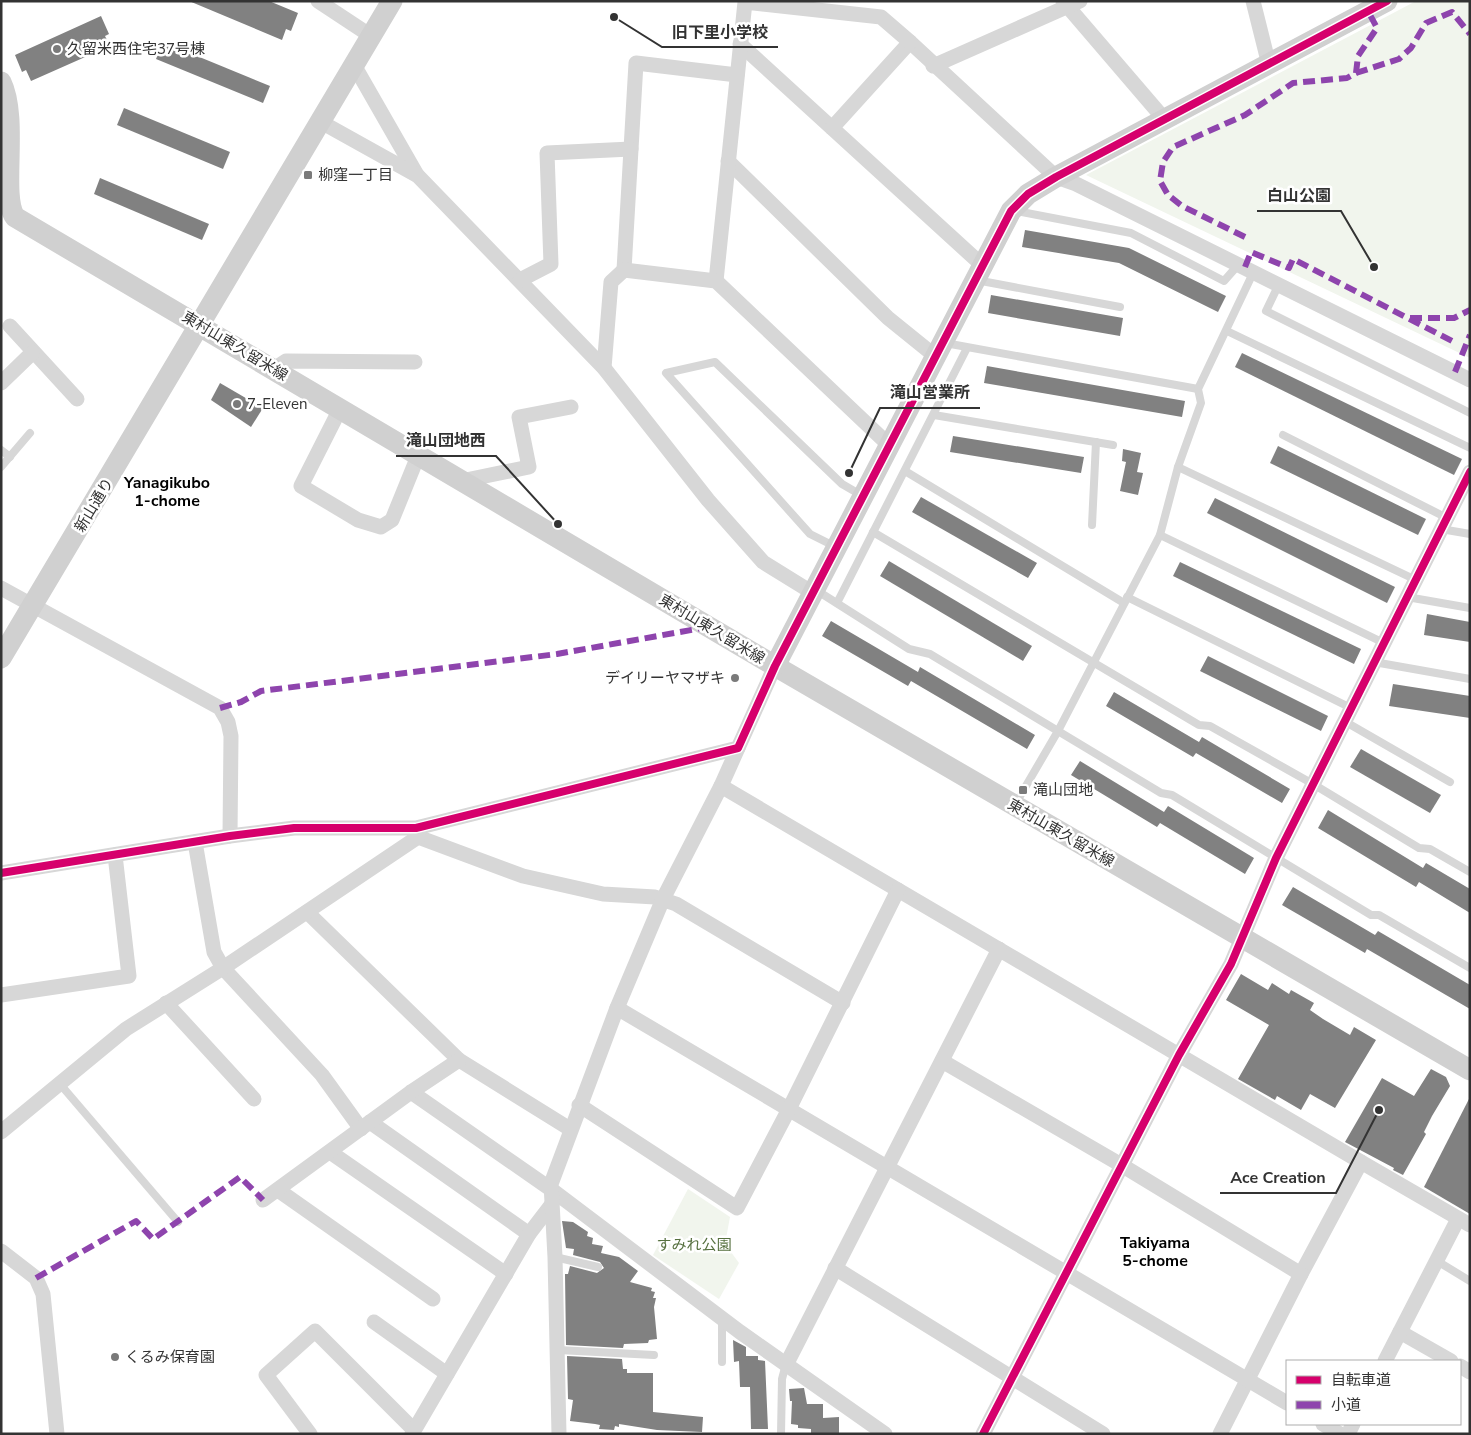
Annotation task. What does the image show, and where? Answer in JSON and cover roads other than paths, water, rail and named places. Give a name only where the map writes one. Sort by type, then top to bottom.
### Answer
[{"type":"street","points":[[318,1],[371,36]]},
{"type":"street","name":"新山通り","points":[[1,658],[322,122],[392,1]]},
{"type":"street","points":[[1253,1],[1268,65]]},
{"type":"street","points":[[559,1434],[558,1350],[551,1184],[570,1129],[617,1008],[663,899],[721,786],[775,666],[838,548],[1011,211],[1028,194],[1268,65],[1360,8],[1387,1]]},
{"type":"street","points":[[716,281],[745,2],[881,18],[910,42],[933,66],[1056,178],[1076,184],[1470,380]]},
{"type":"street","points":[[933,66],[1070,3],[1165,120]]},
{"type":"street","points":[[832,128],[910,42]]},
{"type":"street","points":[[740,44],[832,128],[978,272]]},
{"type":"street","points":[[604,368],[611,282],[624,270],[636,63],[737,75]]},
{"type":"street","points":[[354,65],[418,176],[604,368],[708,500],[763,562],[814,592]]},
{"type":"street","name":"東村山東久留米線","points":[[1,82],[8,106],[10,124],[4,187],[9,210],[15,217],[201,325],[340,410],[775,666],[1470,1070]]},
{"type":"street","points":[[322,122],[418,176]]},
{"type":"street","points":[[520,280],[551,264],[547,153],[631,149]]},
{"type":"street","points":[[728,161],[888,318],[939,349]]},
{"type":"street","points":[[624,270],[716,281],[890,446]]},
{"type":"street","points":[[10,326],[32,353],[77,399]]},
{"type":"street","points":[[1,383],[32,353]]},
{"type":"street","points":[[274,369],[286,361],[415,362]]},
{"type":"street","points":[[461,481],[529,467],[519,417],[571,407]]},
{"type":"street","points":[[340,410],[301,486],[334,506],[358,520],[381,527],[392,520],[418,456]]},
{"type":"street","points":[[983,1434],[1179,1055],[1231,964],[1276,858],[1470,472]]},
{"type":"street","points":[[1,588],[32,607],[220,708],[228,722],[230,736],[230,836]]},
{"type":"street","points":[[1,873],[230,836],[294,828],[417,833],[738,748]]},
{"type":"street","points":[[721,786],[1464,1222],[1437,1261],[1386,1360]]},
{"type":"street","points":[[417,833],[523,876],[603,894],[655,896],[676,904],[842,1003]]},
{"type":"street","points":[[1,1132],[126,1029],[307,912],[417,833]]},
{"type":"street","points":[[195,842],[214,952],[223,968],[322,1075],[365,1126],[529,1234]]},
{"type":"street","points":[[1,995],[129,976],[115,855]]},
{"type":"street","points":[[579,1105],[737,1208],[789,1109],[898,890]]},
{"type":"street","points":[[307,912],[459,1060],[570,1129]]},
{"type":"street","points":[[787,1362],[999,949]]},
{"type":"street","points":[[166,1003],[254,1099]]},
{"type":"street","points":[[617,1008],[1286,1401]]},
{"type":"street","points":[[263,1200],[411,1092],[459,1060]]},
{"type":"street","points":[[942,1061],[1123,1166],[1301,1274]]},
{"type":"street","points":[[411,1092],[552,1197],[787,1362],[885,1434]]},
{"type":"street","points":[[330,1152],[506,1274]]},
{"type":"street","points":[[1220,1434],[1301,1274],[1362,1162]]},
{"type":"street","points":[[278,1190],[433,1299]]},
{"type":"street","points":[[310,1434],[266,1376],[315,1331],[413,1432],[552,1197]]},
{"type":"street","points":[[1,1251],[36,1278],[43,1294],[57,1434]]},
{"type":"street","points":[[835,1268],[1014,1377],[1103,1434]]},
{"type":"street","points":[[374,1322],[447,1374]]},
{"type":"street","points":[[1400,1332],[1449,1360]]},
{"type":"street","points":[[1325,1425],[1340,1434]]},
{"type":"lane","points":[[1011,211],[1131,233],[1224,281],[1239,264]]},
{"type":"lane","points":[[1014,806],[1058,731],[1092,662],[1160,536],[1178,467],[1201,403],[1198,389],[1254,271]]},
{"type":"lane","points":[[978,272],[1120,307]]},
{"type":"lane","points":[[1279,284],[1266,311],[1470,413]]},
{"type":"lane","points":[[1227,331],[1470,448]]},
{"type":"lane","points":[[939,349],[966,348],[1198,389]]},
{"type":"lane","points":[[837,603],[934,415],[966,348]]},
{"type":"lane","points":[[838,548],[810,534],[666,372],[715,362],[842,484],[864,497]]},
{"type":"lane","points":[[934,415],[1113,445]]},
{"type":"lane","points":[[1,467],[30,432]]},
{"type":"lane","points":[[1283,435],[1444,524],[1470,534]]},
{"type":"lane","points":[[1092,525],[1096,442]]},
{"type":"lane","points":[[1,450],[10,457]]},
{"type":"lane","points":[[1178,467],[1416,580]]},
{"type":"lane","points":[[905,471],[1125,600],[1348,715],[1450,782]]},
{"type":"lane","points":[[873,532],[1199,725],[1210,726],[1313,784],[1419,848],[1430,849],[1470,872]]},
{"type":"lane","points":[[1160,536],[1384,643]]},
{"type":"lane","points":[[814,592],[837,603],[909,649],[930,654],[1161,793],[1172,795],[1371,915],[1379,915],[1470,968]]},
{"type":"lane","points":[[1407,597],[1470,608]]},
{"type":"lane","points":[[1374,662],[1470,679]]},
{"type":"lane","points":[[60,1084],[178,1222]]},
{"type":"lane","points":[[555,1257],[598,1267]]},
{"type":"lane","points":[[1437,1261],[1470,1281]]},
{"type":"lane","points":[[722,1318],[722,1362]]},
{"type":"lane","points":[[558,1350],[654,1355]]},
{"type":"lane","points":[[781,1434],[782,1379],[787,1362]]},
{"type":"place","name":"旧下里小学校","points":[[614,17]]},
{"type":"place","name":"久留米西住宅37号棟","points":[[57,49]]},
{"type":"place","name":"柳窪一丁目","points":[[308,175]]},
{"type":"place","name":"白山公園","points":[[1374,267]]},
{"type":"place","name":"7-Eleven","points":[[237,404]]},
{"type":"place","name":"滝山営業所","points":[[849,473]]},
{"type":"place","name":"滝山団地西","points":[[558,524]]},
{"type":"place","name":"デイリーヤマザキ","points":[[735,678]]},
{"type":"place","name":"滝山団地","points":[[1023,790]]},
{"type":"place","name":"Ace Creation","points":[[1379,1110]]},
{"type":"place","name":"くるみ保育園","points":[[115,1357]]},
{"type":"district","name":"Yanagikubo 1-chome","points":[[167,491]]},
{"type":"district","name":"Takiyama 5-chome","points":[[1155,1251]]},
{"type":"park label","name":"すみれ公園","points":[[694,1245]]}]
